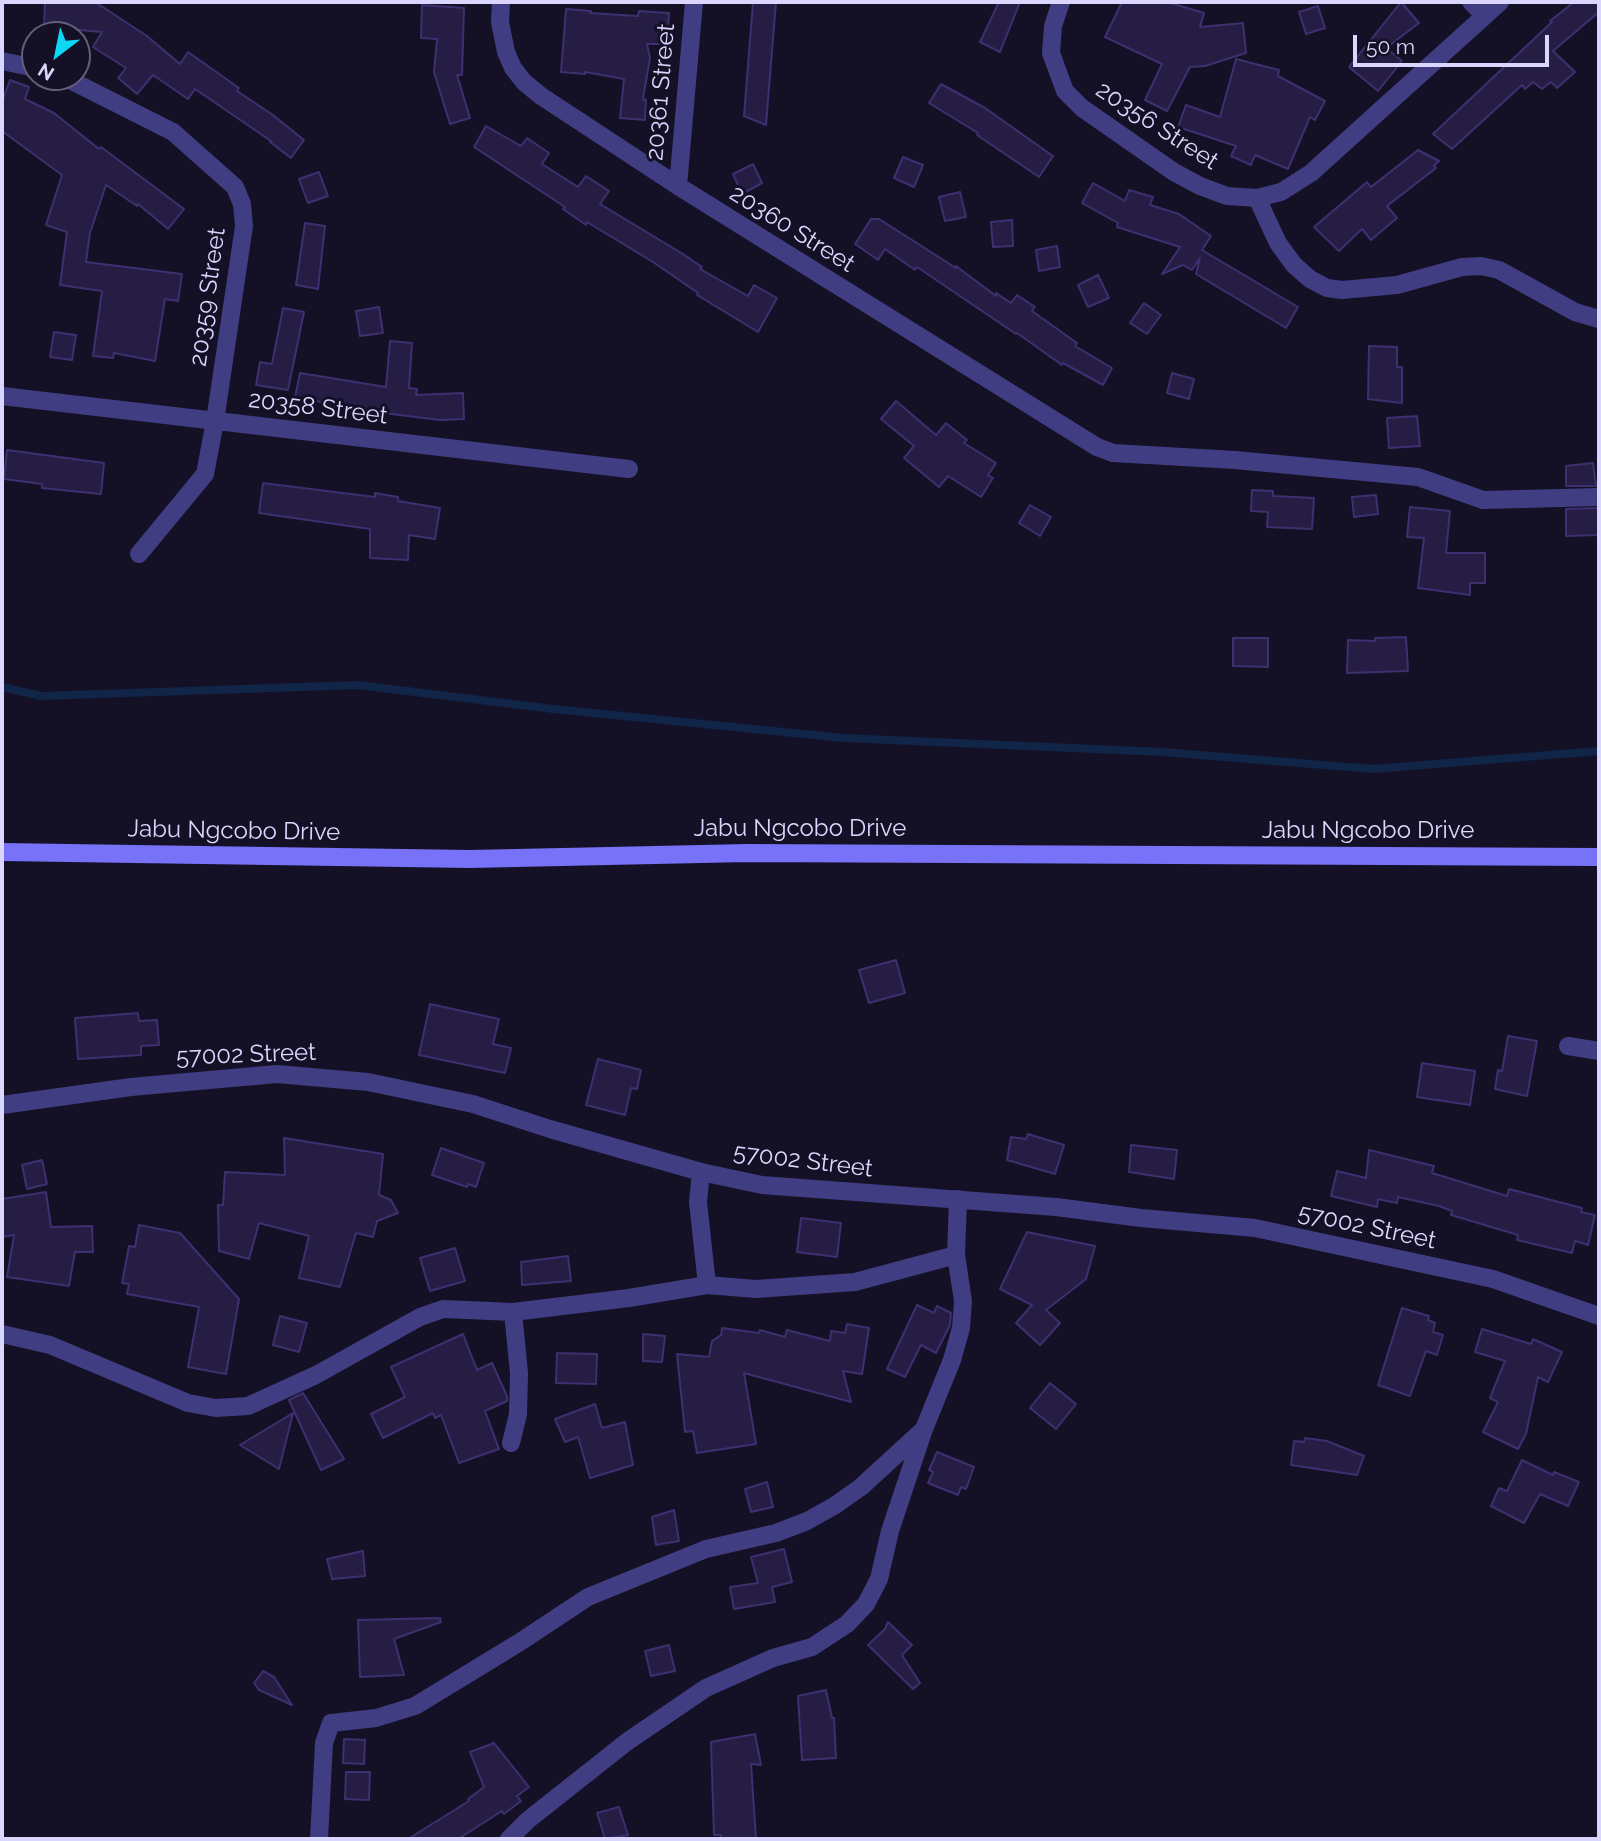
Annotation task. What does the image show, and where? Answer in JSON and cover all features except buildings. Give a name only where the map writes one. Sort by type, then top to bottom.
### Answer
[{"type":"main road","name":"Jabu Ngcobo Drive","points":[[2,852],[470,859],[747,853],[1599,857]]},
{"type":"street","name":"20360 Street","points":[[501,2],[500,22],[506,52],[513,68],[524,82],[541,96],[678,186],[1080,438],[1113,453],[1235,460],[1418,477],[1483,500],[1599,498]]},
{"type":"street","name":"20361 Street","points":[[678,186],[694,2]]},
{"type":"street","name":"20356 Street","points":[[1061,2],[1053,26],[1051,53],[1065,91],[1082,108],[1174,172],[1227,196],[1257,198],[1281,192],[1311,173],[1500,2]]},
{"type":"street","points":[[1471,2],[1485,16]]},
{"type":"street","points":[[2,61],[21,65]]},
{"type":"street","name":"20359 Street","points":[[91,91],[173,132],[235,187],[243,204],[244,226],[205,474],[139,554]]},
{"type":"street","points":[[1257,198],[1286,254],[1310,279],[1327,288],[1342,290],[1397,285],[1462,267],[1481,266],[1499,270],[1586,317],[1599,319]]},
{"type":"street","name":"20358 Street","points":[[2,396],[629,469]]},
{"type":"street","points":[[1568,1046],[1599,1051]]},
{"type":"street","name":"57002 Street","points":[[2,1105],[206,1079],[277,1074],[325,1076],[473,1104],[701,1172],[762,1185],[958,1199],[1255,1228],[1493,1279],[1599,1316]]},
{"type":"street","points":[[701,1172],[698,1202],[707,1285]]},
{"type":"street","points":[[509,1839],[528,1820],[628,1741],[706,1688],[773,1658],[813,1647],[847,1624],[866,1604],[879,1580],[890,1531],[961,1328],[963,1300],[956,1255],[958,1199]]},
{"type":"street","points":[[2,1334],[50,1345],[188,1403],[216,1408],[247,1406],[316,1375],[420,1317],[443,1309],[513,1312],[707,1285],[756,1289],[855,1282],[956,1255]]},
{"type":"street","points":[[511,1443],[518,1414],[519,1373],[513,1312]]},
{"type":"street","points":[[319,1839],[324,1743],[331,1723],[376,1718],[415,1706],[588,1597],[706,1549],[776,1533],[807,1521],[861,1487],[924,1429]]},
{"type":"waterway","points":[[2,687],[41,696],[358,685],[553,709],[844,738],[1163,752],[1373,769],[1599,751]]}]
